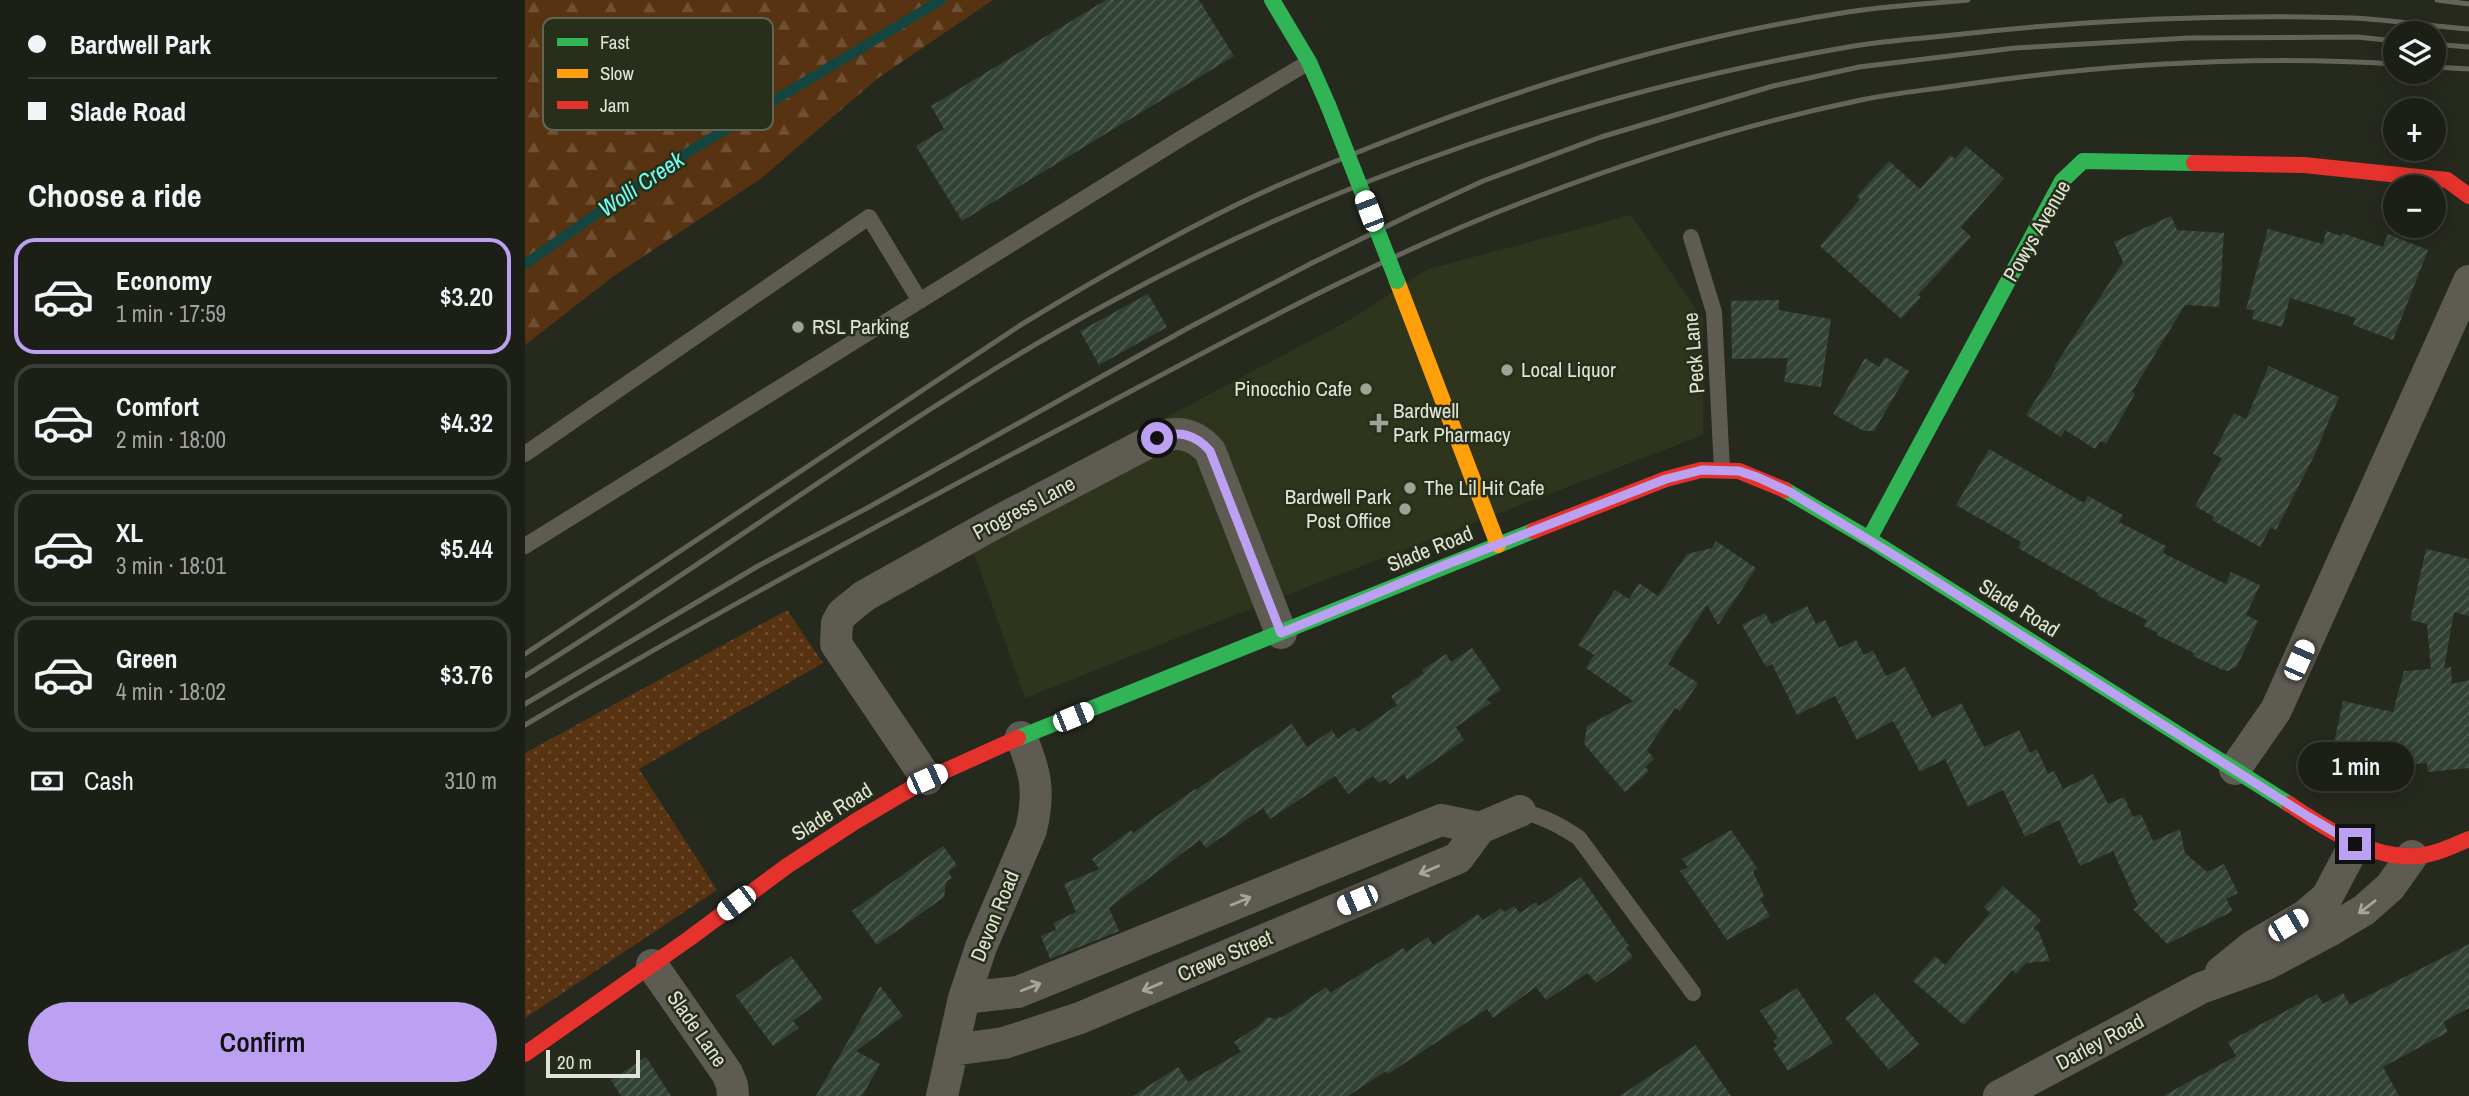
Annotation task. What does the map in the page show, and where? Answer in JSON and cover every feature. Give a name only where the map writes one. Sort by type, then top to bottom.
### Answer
[{"type":"street","points":[[1280,6],[1328,105],[1498,545]]},
{"type":"street","name":"Powys Avenue","points":[[1869,539],[2062,181],[2083,161],[2304,165],[2447,180],[2469,196]]},
{"type":"street","points":[[2235,769],[2276,710],[2469,281]]},
{"type":"street","name":"Progress Lane","points":[[927,779],[836,644],[837,624],[842,614],[864,596],[995,523],[1168,433],[1197,439],[1210,451],[1281,633]]},
{"type":"street","name":"Slade Road","points":[[525,1054],[786,866],[927,779],[1021,737],[1498,545],[1666,479],[1693,472],[1739,471],[1772,483],[1869,539],[2355,844]]},
{"type":"street","name":"Devon Road","points":[[943,1096],[964,998],[981,947],[1031,830],[1035,813],[1036,778],[1021,737]]},
{"type":"street","points":[[1480,828],[1520,811]]},
{"type":"street","name":"Crewe Street","points":[[952,1050],[1004,1043],[1093,1012],[1458,858],[1480,828],[1441,820],[1018,992],[964,998]]},
{"type":"street","points":[[2355,844],[2411,856],[2443,850],[2469,839]]},
{"type":"street","name":"Darley Road","points":[[2201,988],[2253,946],[2306,915],[2327,897],[2355,844]]},
{"type":"street","name":"Darley Road","points":[[1999,1096],[2201,988],[2267,964],[2352,917],[2390,887],[2411,856]]},
{"type":"street","name":"Slade Lane","points":[[652,965],[727,1073],[733,1096]]},
{"type":"lane","points":[[525,546],[1185,136],[1309,62]]},
{"type":"lane","points":[[525,454],[869,217],[920,301]]},
{"type":"lane","name":"Peck Lane","points":[[1691,237],[1714,312],[1722,470]]},
{"type":"lane","points":[[1520,811],[1559,824],[1580,838],[1693,993]]},
{"type":"shaded area","points":[[1631,215],[1703,319],[1703,435],[1025,698],[964,525],[1353,318],[1428,269]]},
{"type":"green space","points":[[525,0],[993,0],[878,78],[759,180],[615,275],[525,345]]},
{"type":"green space","points":[[787,610],[823,663],[639,769],[717,890],[525,1018],[525,753]]},
{"type":"building","points":[[1106,0],[1199,0],[1234,56],[962,221],[916,146],[944,129],[931,106]]},
{"type":"building","points":[[1966,146],[2004,178],[1961,227],[1971,237],[1918,295],[1921,297],[1901,319],[1820,246],[1860,199],[1857,196],[1889,161],[1920,189],[1950,155],[1955,159]]},
{"type":"building","points":[[2171,216],[2177,230],[2224,233],[2219,307],[2185,305],[2132,392],[2135,394],[2106,444],[2100,441],[2095,449],[2065,430],[2061,437],[2026,415],[2123,262],[2114,242]]},
{"type":"building","points":[[2268,229],[2323,244],[2326,231],[2341,236],[2342,233],[2383,247],[2386,238],[2398,238],[2428,250],[2393,340],[2353,325],[2356,318],[2290,298],[2282,327],[2252,319],[2254,310],[2246,309]]},
{"type":"building","points":[[1148,294],[1167,327],[1099,365],[1080,331]]},
{"type":"building","points":[[1779,300],[1779,310],[1831,319],[1821,387],[1784,382],[1788,358],[1732,359],[1731,301]]},
{"type":"building","points":[[1885,357],[1909,371],[1874,431],[1864,431],[1833,414],[1865,358],[1879,367]]},
{"type":"building","points":[[2269,366],[2339,397],[2314,456],[2276,530],[2271,527],[2260,547],[2212,520],[2214,517],[2195,506],[2222,458],[2213,454],[2234,413],[2246,419]]},
{"type":"building","points":[[1989,449],[2084,503],[2088,496],[2123,515],[2119,522],[2166,546],[2163,553],[2226,584],[2231,572],[2260,585],[2246,615],[2258,621],[2237,666],[2228,671],[2223,670],[2193,656],[2194,653],[2144,626],[2147,620],[2097,595],[2098,593],[2018,548],[2021,542],[1956,505]]},
{"type":"building","points":[[1716,541],[1756,568],[1718,625],[1707,605],[1668,664],[1698,683],[1680,711],[1675,708],[1647,750],[1654,759],[1645,767],[1649,771],[1625,792],[1584,744],[1587,726],[1633,701],[1586,668],[1594,655],[1578,645],[1615,590],[1629,599],[1639,583],[1658,596],[1687,554],[1712,548]]},
{"type":"building","points":[[2426,549],[2469,559],[2469,616],[2454,612],[2444,668],[2451,667],[2452,684],[2469,680],[2469,768],[2428,772],[2427,763],[2378,767],[2331,757],[2343,701],[2393,712],[2404,671],[2431,669],[2427,624],[2410,620]]},
{"type":"building","points":[[1807,606],[1816,624],[1825,620],[1839,648],[1856,640],[1864,655],[1873,650],[1886,676],[1905,667],[1932,718],[1961,703],[1984,747],[2019,730],[2030,753],[2037,749],[2048,774],[2054,771],[2063,789],[2093,774],[2108,804],[2124,797],[2133,817],[2141,814],[2153,841],[2180,829],[2185,853],[2207,872],[2224,864],[2238,893],[2226,899],[2233,911],[2167,944],[2133,909],[2138,906],[2113,851],[2080,866],[2059,820],[2025,837],[2003,790],[1968,807],[1945,759],[1920,772],[1893,721],[1857,740],[1835,696],[1797,715],[1772,664],[1766,667],[1742,625],[1765,613],[1771,624]]},
{"type":"building","points":[[1472,648],[1501,690],[1486,699],[1491,703],[1456,727],[1464,740],[1407,780],[1404,774],[1390,784],[1385,779],[1379,783],[1373,776],[1348,794],[1335,776],[1270,819],[1263,808],[1206,848],[1200,840],[1109,908],[1119,931],[1050,959],[1041,936],[1056,930],[1053,923],[1076,912],[1064,884],[1099,869],[1092,859],[1131,830],[1133,833],[1292,724],[1307,747],[1332,730],[1338,739],[1354,727],[1358,732],[1397,705],[1391,696],[1424,673],[1422,670],[1446,654],[1451,662]]},
{"type":"building","points":[[1731,830],[1757,868],[1753,871],[1764,896],[1760,899],[1770,916],[1727,940],[1680,871],[1688,867],[1682,859]]},
{"type":"building","points":[[943,846],[957,865],[948,872],[952,878],[946,882],[944,897],[877,945],[852,911]]},
{"type":"building","points":[[1581,877],[1629,946],[1626,947],[1633,957],[1596,983],[1588,973],[1546,1000],[1536,987],[1493,1018],[1487,1009],[1388,1074],[1386,1071],[1348,1096],[1133,1096],[1178,1067],[1188,1082],[1241,1052],[1234,1042],[1260,1025],[1267,1017],[1281,1018],[1326,987],[1330,993],[1403,948],[1406,952],[1428,937],[1433,945],[1478,914],[1483,920],[1501,908],[1504,912],[1514,906],[1520,913],[1536,902],[1539,906]]},
{"type":"building","points":[[2003,886],[2041,920],[2033,928],[2039,932],[2050,961],[2026,963],[2016,974],[2012,970],[1964,1025],[1913,981],[1935,956],[1945,965],[1990,913],[1984,907]]},
{"type":"building","points":[[2469,944],[2469,1008],[2443,1022],[2448,1032],[2383,1067],[2399,1096],[2163,1096],[2236,1056],[2228,1042],[2317,994],[2323,1004],[2343,993],[2350,1005]]},
{"type":"building","points":[[791,956],[823,999],[793,1021],[799,1028],[773,1046],[736,996]]},
{"type":"building","points":[[880,986],[903,1016],[856,1051],[880,1064],[862,1096],[816,1096]]},
{"type":"building","points":[[1797,988],[1833,1043],[1788,1071],[1773,1048],[1777,1046],[1773,1041],[1778,1038],[1760,1011]]},
{"type":"building","points":[[1875,993],[1919,1044],[1889,1070],[1845,1018]]},
{"type":"building","points":[[1696,1045],[1731,1096],[1620,1096]]},
{"type":"building","points":[[646,1057],[671,1096],[621,1096],[611,1080]]},
{"type":"waterway","name":"Wolli Creek","points":[[773,101],[941,0]]},
{"type":"waterway","name":"Wolli Creek","points":[[525,264],[665,166],[725,130]]},
{"type":"railway","points":[[525,654],[1019,326],[1156,247],[1274,187],[1433,123],[1608,65],[1787,22],[1848,12],[1968,0]]},
{"type":"railway","points":[[2437,0],[2469,4]]},
{"type":"railway","points":[[525,676],[955,393],[1103,306],[1280,218],[1465,146],[1559,115],[1654,89],[1751,66],[1887,42],[2052,25],[2153,19],[2353,18],[2469,29]]},
{"type":"railway","points":[[525,704],[758,566],[869,507],[1188,328],[1310,264],[1483,181],[1601,137],[1773,86],[1859,67],[2015,48],[2188,38],[2357,37],[2383,40]]},
{"type":"railway","points":[[2446,45],[2469,47]]},
{"type":"railway","points":[[525,725],[729,607],[1300,303],[1472,223],[1612,169],[1736,131],[1886,95],[2069,72],[2178,63],[2342,61],[2383,63]]},
{"type":"railway","points":[[2446,68],[2469,69]]},
{"type":"traffic: fast","points":[[1272,0],[1309,62],[1328,105]]},
{"type":"traffic: fast","points":[[1328,105],[1397,281]]},
{"type":"traffic: fast","points":[[1869,539],[2062,181],[2083,161],[2194,163]]},
{"type":"traffic: fast","points":[[1785,490],[1869,539],[2289,804]]},
{"type":"traffic: fast","points":[[1018,738],[1533,531]]},
{"type":"traffic: slow","points":[[1397,281],[1498,545]]},
{"type":"traffic: jam","points":[[2194,163],[2304,165],[2447,180],[2469,196]]},
{"type":"traffic: jam","points":[[1533,531],[1666,479],[1701,470],[1739,471],[1785,490]]},
{"type":"traffic: jam","points":[[525,1054],[787,866],[856,821],[927,779],[1018,738]]},
{"type":"traffic: jam","points":[[2289,804],[2350,841],[2383,853],[2400,856],[2425,855],[2469,839]]},
{"type":"place","name":"RSL Parking","points":[[798,327]]},
{"type":"place","name":"Local Liquor","points":[[1507,370]]},
{"type":"place","name":"Pinocchio Cafe","points":[[1366,389]]},
{"type":"place","name":"Bardwell Park Pharmacy","points":[[1379,423]]},
{"type":"place","name":"The Lil Hit Cafe","points":[[1410,488]]},
{"type":"place","name":"Bardwell Park Post Office","points":[[1405,509]]},
{"type":"route","points":[[1157,438],[1168,433],[1187,435],[1203,443],[1210,451],[1281,633],[1445,565],[1666,479],[1702,470],[1739,471],[1757,477],[1790,492],[1869,539],[2355,844]]}]
